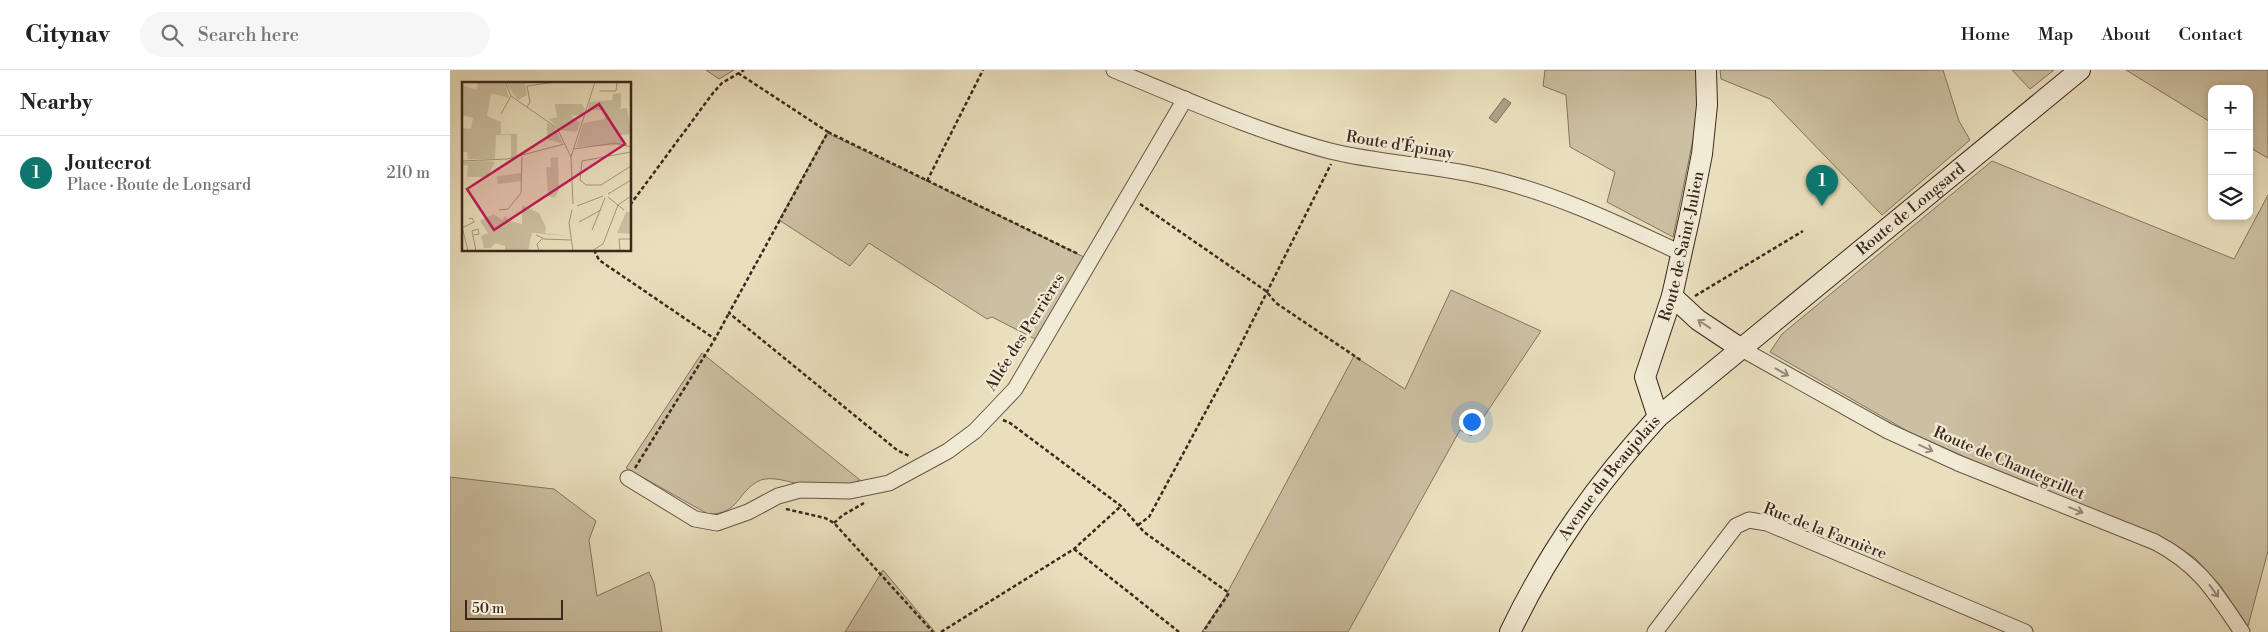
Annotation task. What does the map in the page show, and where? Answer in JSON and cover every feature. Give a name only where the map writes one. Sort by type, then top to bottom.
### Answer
[{"type":"main road","name":"Route de Saint-Julien","points":[[1658,418],[1644,377],[1677,300],[1682,253],[1702,154],[1707,104],[1706,70]]},
{"type":"main road","name":"Route de Longsard","points":[[1740,348],[2080,70]]},
{"type":"main road","points":[[1677,300],[1698,320],[1740,348]]},
{"type":"main road","name":"Avenue du Beaujolais","points":[[1510,632],[1552,553],[1585,504],[1619,459],[1658,418],[1740,348]]},
{"type":"street","name":"Route d'Épinay","points":[[1114,70],[1239,122],[1334,151],[1480,176],[1536,192],[1612,220],[1682,253]]},
{"type":"street","name":"Allée des Perrières","points":[[628,478],[696,519],[717,523],[748,512],[778,496],[800,490],[850,491],[883,484],[920,467],[948,451],[975,431],[1015,389],[1185,100]]},
{"type":"street","name":"Route de Chantegrillet","points":[[1740,348],[1888,431],[1958,463],[2155,542],[2178,554],[2195,568],[2212,588],[2242,632]]},
{"type":"street","name":"Rue de la Farnière","points":[[1655,632],[1736,526],[1749,520],[1767,523],[2025,632]]},
{"type":"path","points":[[631,204],[713,93],[722,83],[744,70]]},
{"type":"path","points":[[927,180],[983,70]]},
{"type":"path","points":[[738,74],[828,132],[1090,260]]},
{"type":"path","points":[[628,478],[715,339],[828,132]]},
{"type":"path","points":[[1138,525],[1149,517],[1226,374],[1266,291],[1329,172],[1334,151]]},
{"type":"path","points":[[1129,195],[1266,291],[1276,303],[1362,361]]},
{"type":"path","points":[[1677,300],[1802,231]]},
{"type":"path","points":[[596,251],[600,260],[715,339]]},
{"type":"path","points":[[729,313],[897,450],[913,458],[920,467]]},
{"type":"path","points":[[990,417],[1010,422],[1121,506],[1144,532],[1229,593],[1203,632]]},
{"type":"path","points":[[941,632],[1074,549],[1121,506]]},
{"type":"path","points":[[777,510],[785,509],[825,518],[834,523],[933,632]]},
{"type":"path","points":[[1074,549],[1179,632]]},
{"type":"shaded area","points":[[706,70],[734,70],[719,79]]},
{"type":"shaded area","points":[[1545,70],[1699,70],[1701,101],[1673,237],[1607,202],[1615,172],[1570,147],[1566,95],[1543,86]]},
{"type":"shaded area","points":[[1720,70],[1943,70],[1959,121],[1970,140],[1882,215],[1770,99],[1721,79]]},
{"type":"shaded area","points":[[2012,70],[2054,70],[2030,89]]},
{"type":"shaded area","points":[[2126,70],[2268,70],[2268,158],[2253,149],[2253,85],[2208,85],[2208,121]]},
{"type":"shaded area","points":[[1504,98],[1511,103],[1496,123],[1489,118]]},
{"type":"shaded area","points":[[827,133],[1086,258],[1037,340],[992,317],[987,319],[869,243],[850,266],[779,220]]},
{"type":"shaded area","points":[[1992,161],[2234,259],[2268,195],[2268,551],[2248,626],[2220,585],[2195,558],[2169,541],[2015,479],[1909,432],[1770,352],[1782,334]]},
{"type":"shaded area","points":[[1451,290],[1541,331],[1471,436],[1460,430],[1348,632],[1202,632],[1225,597],[1354,356],[1405,389]]},
{"type":"shaded area","points":[[702,353],[860,480],[846,486],[833,487],[810,486],[775,479],[761,480],[753,484],[726,511],[708,514],[626,468]]},
{"type":"shaded area","points":[[450,477],[554,489],[596,521],[589,540],[597,596],[649,572],[654,583],[662,632],[450,632]]},
{"type":"shaded area","points":[[883,570],[935,632],[845,632]]},
{"type":"place","name":"Joutecrot","points":[[1822,206]]}]
